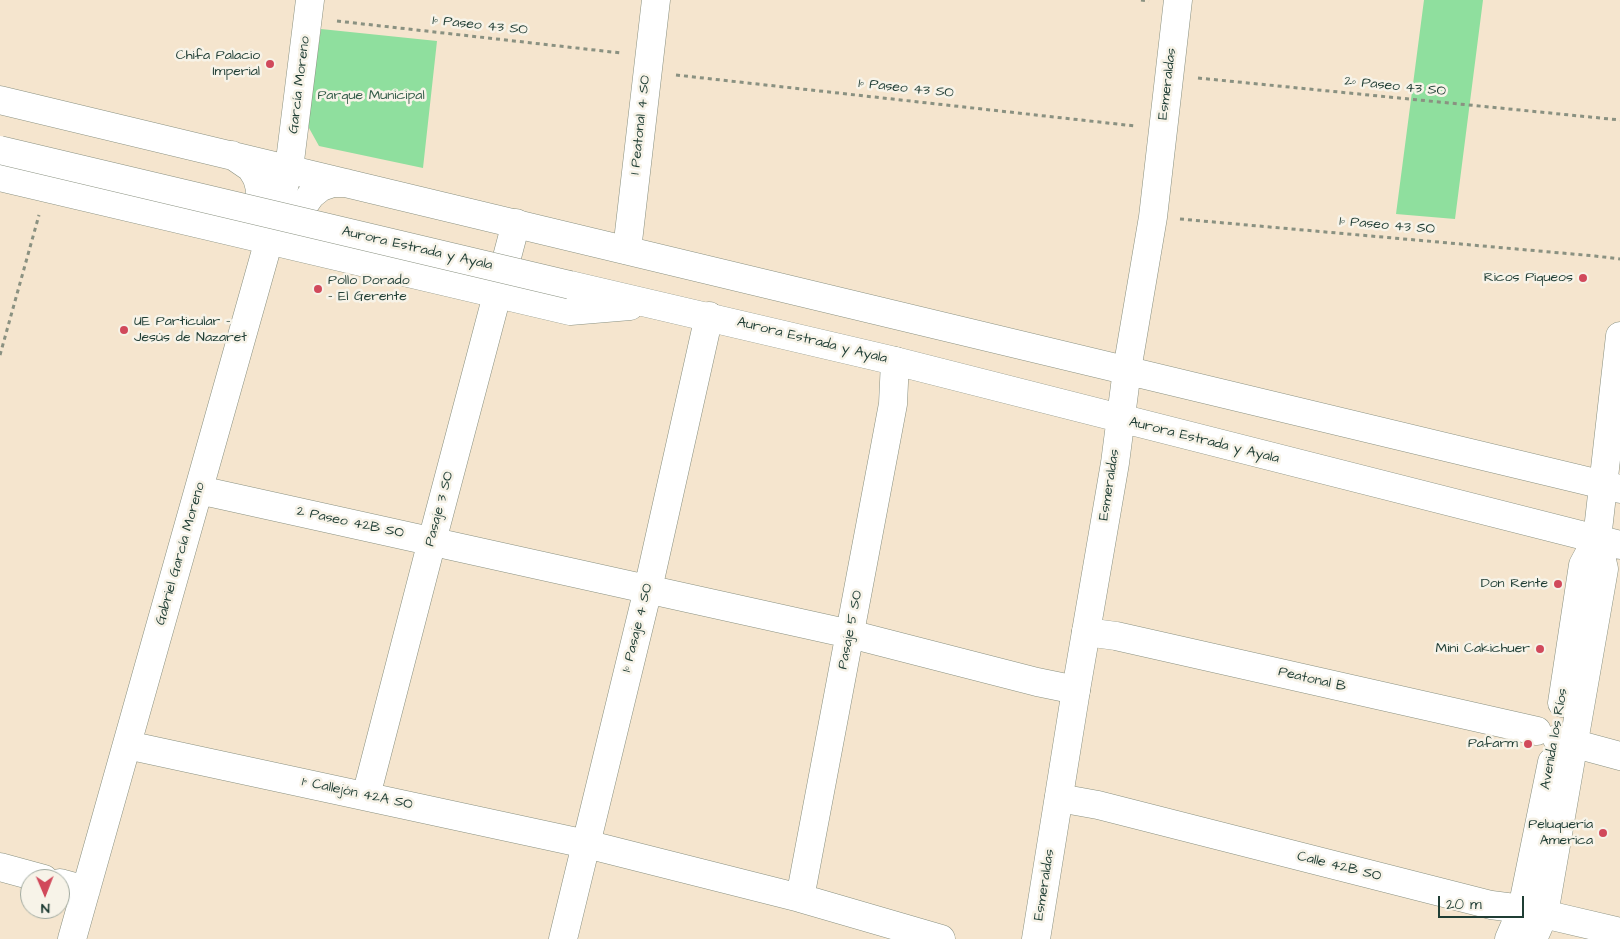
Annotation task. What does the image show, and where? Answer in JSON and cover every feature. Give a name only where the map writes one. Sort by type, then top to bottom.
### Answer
[{"type":"street","name":"1 Peatonal 4 SO","points":[[627,250],[656,0]]},
{"type":"street","name":"Esmeraldas","points":[[1036,939],[1153,216],[1178,0]]},
{"type":"street","name":"García Moreno","points":[[290,169],[309,9]]},
{"type":"street","points":[[0,100],[1612,487]]},
{"type":"street","name":"Aurora Estrada y Ayala","points":[[0,150],[895,361],[1120,420],[1608,542]]},
{"type":"street","points":[[216,228],[228,228],[248,219],[260,200],[260,188],[251,168],[232,155]]},
{"type":"street","name":"Gabriel García Moreno","points":[[72,939],[290,169]]},
{"type":"street","points":[[0,176],[570,311],[656,304]]},
{"type":"street","points":[[331,255],[318,249],[309,241],[303,230],[304,205],[311,195],[321,188],[333,184],[347,183]]},
{"type":"street","name":"Pasaje 3 SO","points":[[366,796],[516,223]]},
{"type":"street","name":"1º Pasaje 4 SO","points":[[563,939],[648,590],[709,316]]},
{"type":"street","name":"Avenida los Ríos","points":[[1533,939],[1532,912],[1556,738],[1583,565],[1608,542],[1620,336]]},
{"type":"street","name":"Pasaje 5 SO","points":[[800,898],[893,404],[895,361]]},
{"type":"street","name":"2 Paseo 42B SO","points":[[199,490],[850,634],[1037,682],[1076,690]]},
{"type":"street","name":"Peatonal B","points":[[1086,632],[1116,636],[1556,738],[1620,756]]},
{"type":"street","name":"1° Callejón 42A SO","points":[[127,745],[586,844],[800,898],[941,939]]},
{"type":"street","name":"Calle 42B SO","points":[[1059,798],[1108,807],[1491,905],[1532,912],[1620,932]]},
{"type":"street","points":[[0,867],[20,872]]},
{"type":"street","points":[[70,886],[86,890]]},
{"type":"street","name":"Avenida los Ríos","points":[[1508,939],[1532,912]]},
{"type":"path","name":"1º Paseo 43 SO","points":[[309,9],[648,63],[1163,129]]},
{"type":"path","name":"2º Paseo 43 SO","points":[[1169,76],[1620,120]]},
{"type":"path","points":[[0,355],[46,188]]},
{"type":"path","name":"1º Paseo 43 SO","points":[[1153,216],[1620,259]]},
{"type":"green space","points":[[1424,0],[1483,0],[1455,219],[1396,214]]},
{"type":"green space","name":"Parque Municipal","points":[[321,29],[437,41],[423,168],[319,146],[309,128],[308,116]]},
{"type":"place","name":"Chifa Palacio Imperial","points":[[270,64]]},
{"type":"place","name":"Ricos Piqueos","points":[[1583,278]]},
{"type":"place","name":"Pollo Dorado - El Gerente","points":[[318,289]]},
{"type":"place","name":"UE Particular - Jesús de Nazaret","points":[[124,330]]},
{"type":"place","name":"Don Rente","points":[[1558,584]]},
{"type":"place","name":"Mini Cakichuer","points":[[1540,649]]},
{"type":"place","name":"Pafarm","points":[[1528,744]]},
{"type":"place","name":"Peluquería America","points":[[1603,833]]}]
